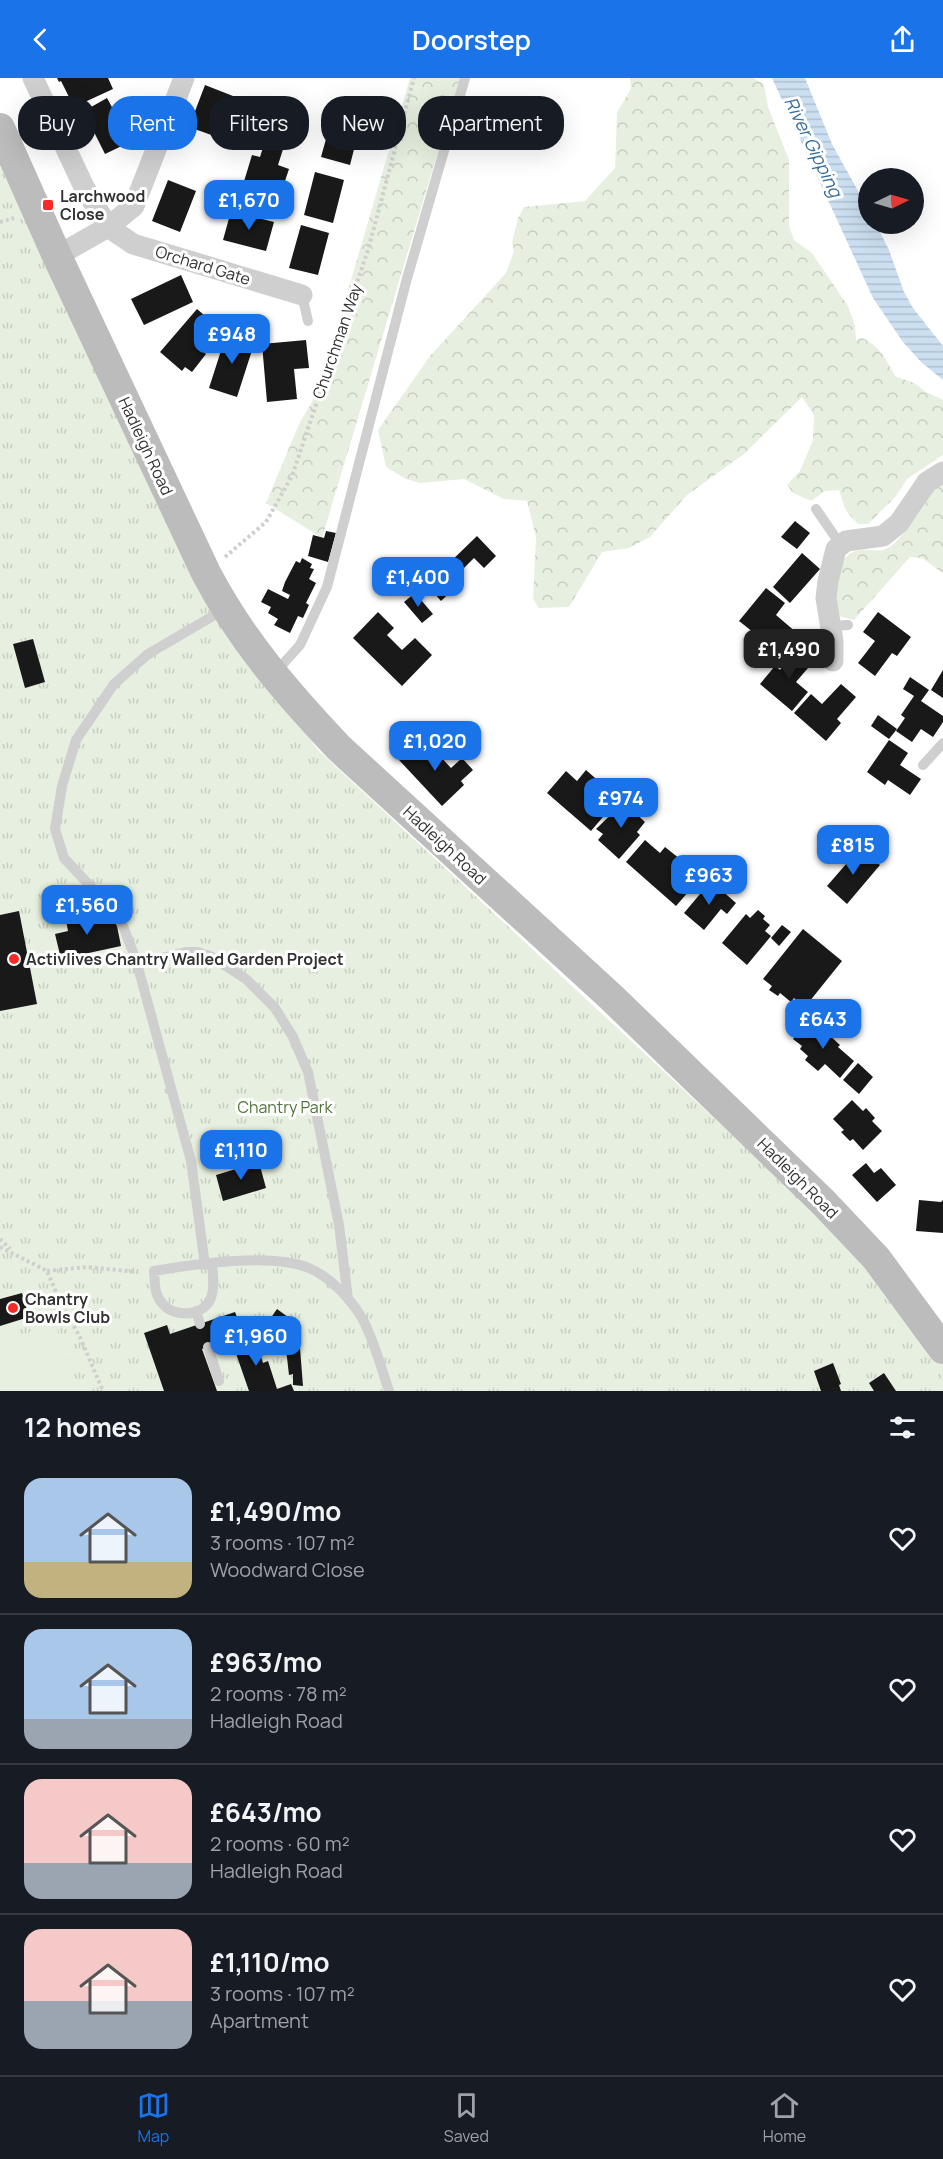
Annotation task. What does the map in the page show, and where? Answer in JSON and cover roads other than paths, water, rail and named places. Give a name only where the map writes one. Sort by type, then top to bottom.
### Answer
[{"type":"street","points":[[33,78],[84,187],[108,227]]},
{"type":"street","points":[[57,256],[108,227],[134,206],[184,78]]},
{"type":"street","name":"Hadleigh Road","points":[[0,128],[57,256],[206,573],[225,609],[248,643],[339,748],[611,997],[823,1202],[876,1258],[943,1349]]},
{"type":"street","name":"Orchard Gate","points":[[108,227],[133,244],[302,295]]},
{"type":"street","points":[[833,661],[840,625],[826,598],[833,556],[840,544],[853,539],[883,536],[899,523],[927,482],[943,472]]},
{"type":"lane","points":[[274,674],[300,645],[327,587],[406,282],[465,78]]},
{"type":"lane","points":[[302,295],[308,321]]},
{"type":"lane","points":[[816,509],[840,544]]},
{"type":"lane","points":[[225,609],[148,654],[114,684],[76,740],[63,786],[55,829],[64,858],[109,906],[123,926],[137,964],[191,1161],[209,1264],[213,1282],[211,1298],[207,1304],[196,1311],[181,1313],[163,1305],[156,1291],[154,1271],[209,1264],[271,1261],[309,1268],[348,1299],[362,1318],[389,1391]]},
{"type":"lane","points":[[923,765],[943,743]]},
{"type":"lane","points":[[137,964],[186,952],[198,952],[212,957],[246,980],[275,1008],[293,1037],[308,1072],[339,1225],[348,1299]]},
{"type":"lane","points":[[362,1318],[369,1308]]},
{"type":"lane","points":[[196,1311],[200,1324]]},
{"type":"lane","points":[[208,1347],[219,1381]]},
{"type":"water","name":"River Gipping","points":[[772,78],[805,78],[832,144],[858,191],[858,234],[881,234],[904,292],[913,308],[943,346],[943,380],[921,362],[903,342],[873,298]]},
{"type":"place","name":"Larchwood Close","points":[[48,205]]},
{"type":"place","name":"Activlives Chantry Walled Garden Project","points":[[14,959]]},
{"type":"place","name":"Chantry Bowls Club","points":[[13,1308]]},
{"type":"park label","name":"Chantry Park","points":[[285,1107]]}]
